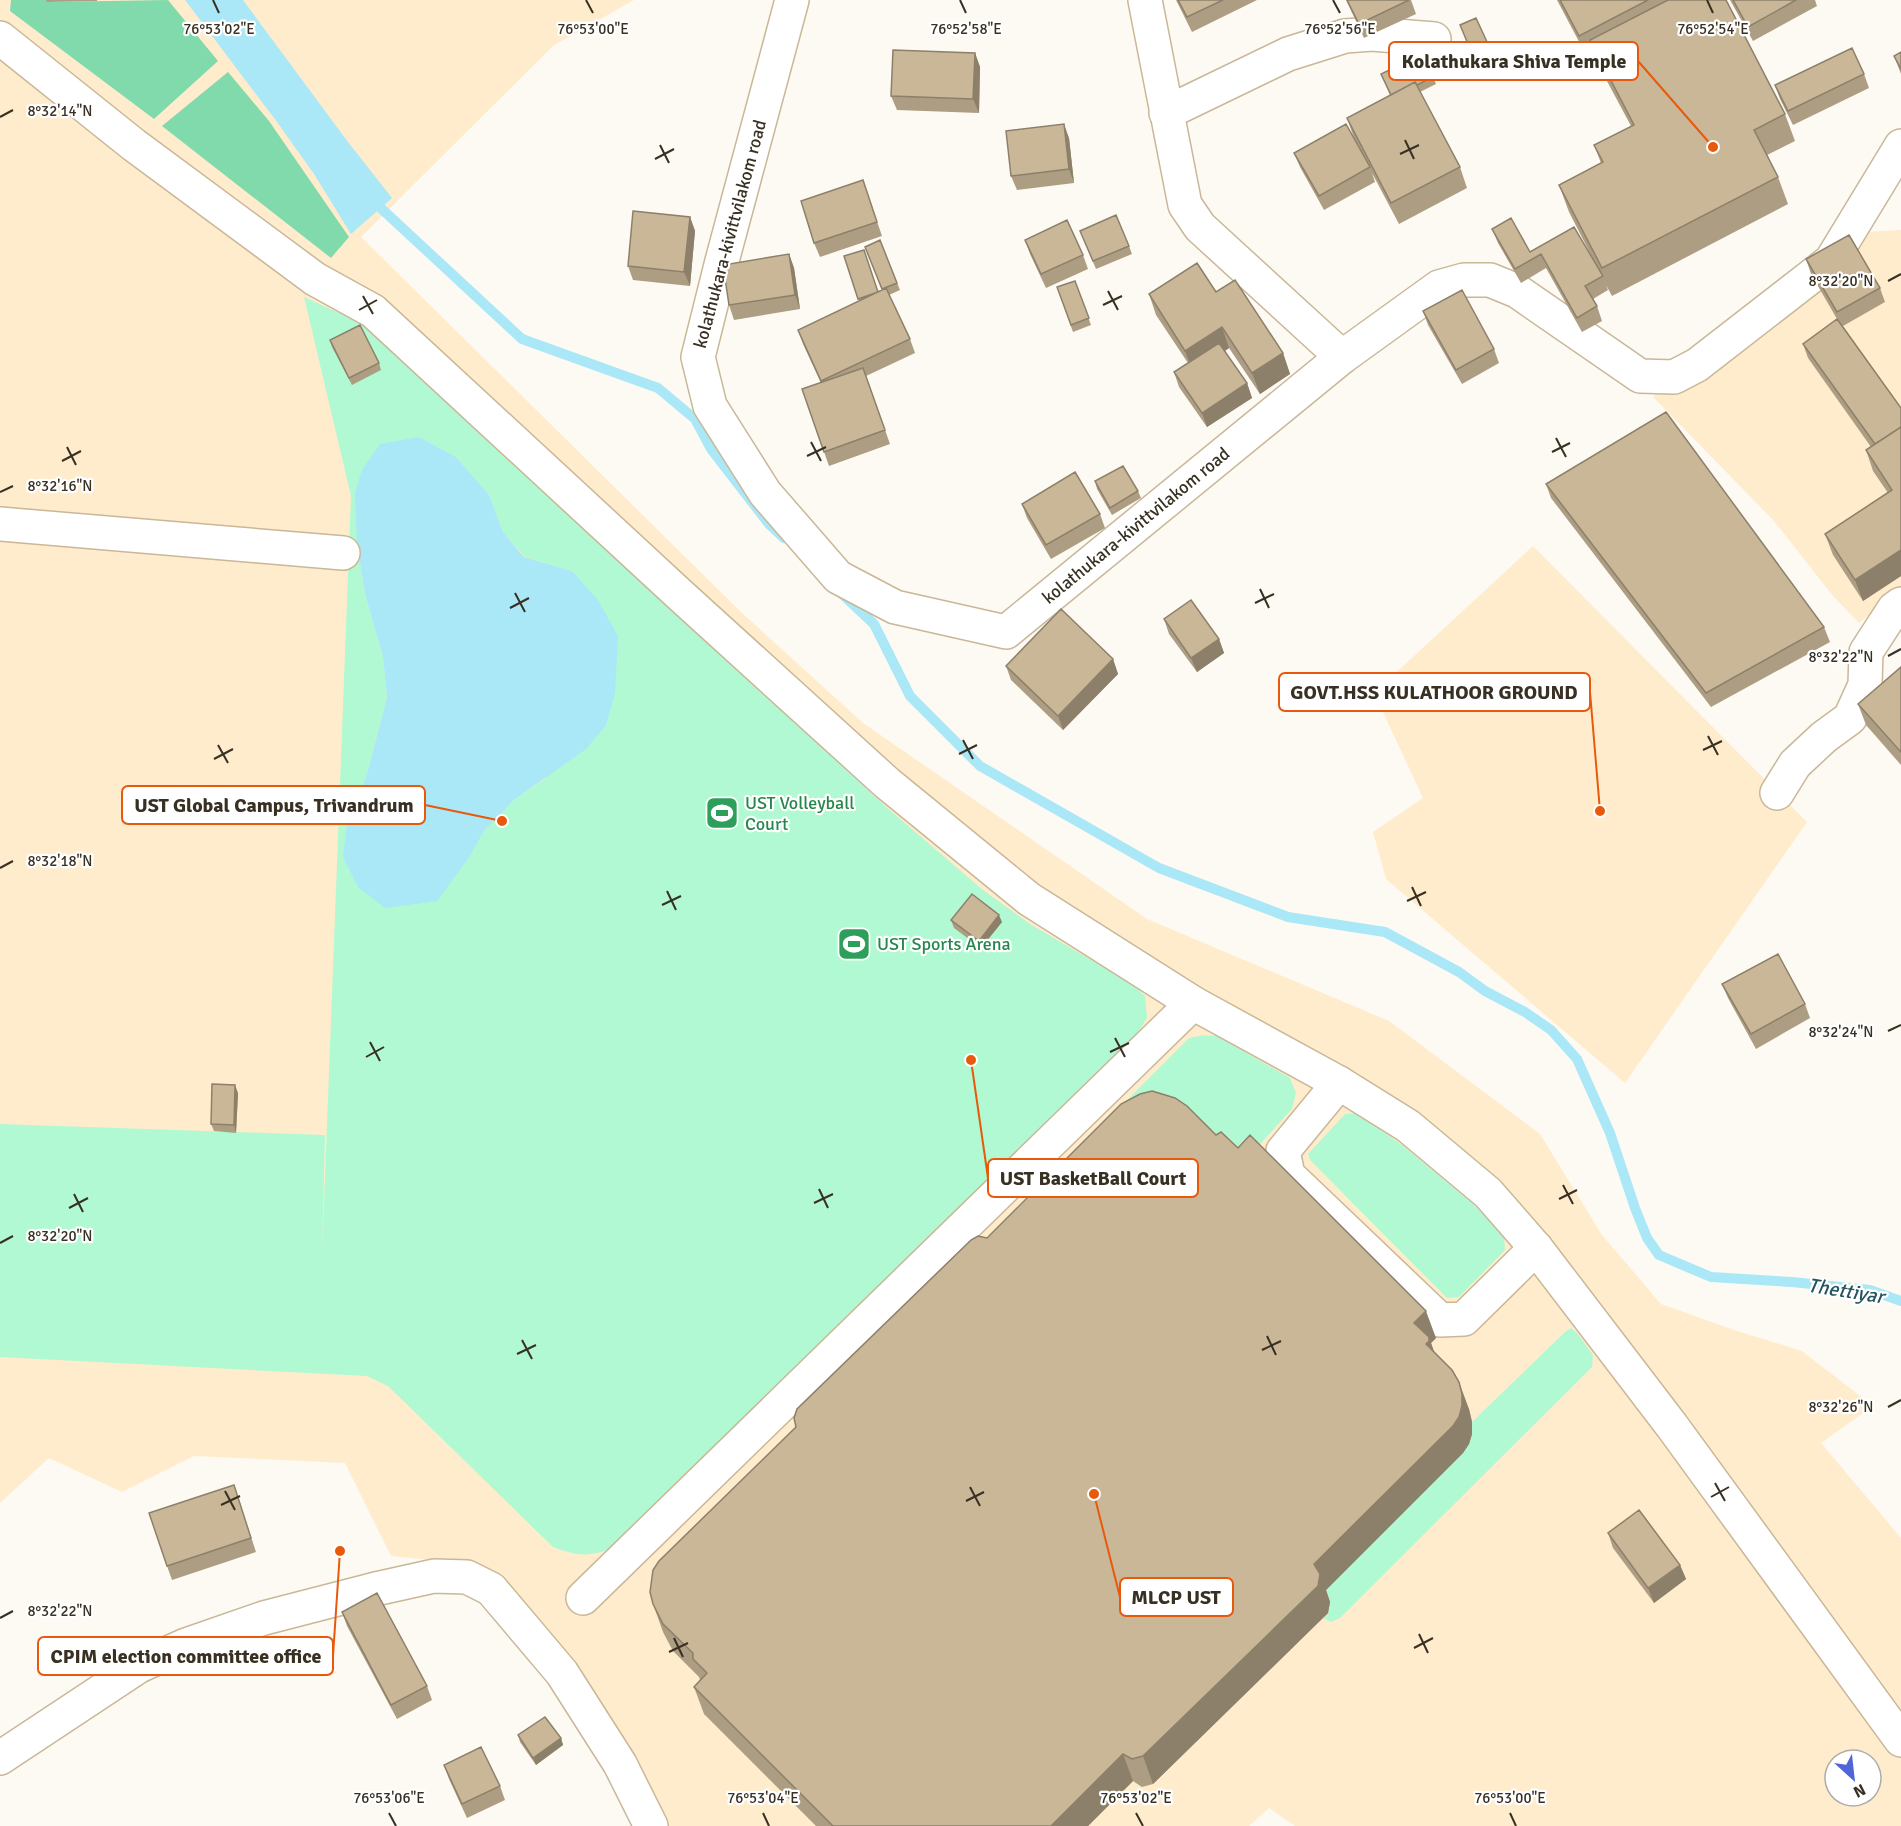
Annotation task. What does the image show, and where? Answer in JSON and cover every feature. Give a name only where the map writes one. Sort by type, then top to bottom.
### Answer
[{"type":"street","name":"kolathukara-kivittvilakom road","points":[[792,0],[698,357],[710,406],[765,493],[838,577],[894,608],[1006,632],[1342,357],[1439,287],[1464,280],[1490,280],[1517,291],[1640,376],[1674,377],[1697,365],[1831,261],[1901,146]]},
{"type":"street","points":[[1145,0],[1185,206],[1200,227],[1342,357]]},
{"type":"street","points":[[1166,113],[1288,54],[1345,36],[1372,34],[1434,39]]},
{"type":"street","points":[[0,38],[134,145],[315,279],[373,311],[887,783],[1029,899],[1193,1003],[1339,1083],[1407,1126],[1488,1193],[1536,1248],[1672,1425],[1901,1740]]},
{"type":"street","points":[[0,524],[343,553]]},
{"type":"street","points":[[1777,792],[1795,764],[1824,737],[1850,718],[1865,685],[1866,652],[1894,609],[1901,604]]},
{"type":"street","points":[[583,1598],[687,1496],[802,1406],[1107,1107],[1193,1003]]},
{"type":"street","points":[[1339,1083],[1283,1151],[1288,1175],[1413,1313],[1440,1320],[1464,1319],[1536,1248]]},
{"type":"street","points":[[1263,1199],[1288,1175]]},
{"type":"street","points":[[687,1496],[710,1518]]},
{"type":"street","points":[[0,1758],[139,1666],[186,1645],[264,1618],[380,1588],[434,1576],[467,1577],[491,1589],[562,1673],[620,1764],[651,1826]]},
{"type":"shaded area","points":[[0,0],[634,0],[553,46],[361,237],[743,614],[863,723],[1147,919],[1389,1021],[1540,1134],[1602,1235],[1661,1304],[1802,1351],[1873,1406],[1821,1443],[1901,1538],[1901,1826],[1295,1826],[1269,1808],[1249,1826],[667,1826],[572,1660],[482,1565],[391,1556],[345,1463],[194,1456],[122,1492],[49,1458],[0,1503]]},
{"type":"shaded area","points":[[1901,230],[1901,590],[1859,623],[1833,596],[1774,521],[1653,397],[1866,232]]},
{"type":"shaded area","points":[[1533,546],[1807,822],[1625,1083],[1386,879],[1373,832],[1423,798],[1374,693]]},
{"type":"green space","points":[[11,0],[47,0],[47,2],[168,0],[218,61],[154,119],[10,11]]},
{"type":"green space","points":[[228,72],[269,121],[349,237],[331,258],[162,126]]},
{"type":"green space","points":[[304,297],[361,323],[885,806],[983,890],[1030,924],[1132,984],[1145,996],[1147,1018],[1137,1034],[619,1546],[601,1552],[579,1554],[553,1547],[388,1386],[367,1376],[0,1357],[0,1124],[325,1135],[322,1255],[351,496]],"holes":[[[419,437],[456,457],[489,495],[503,532],[525,557],[572,571],[546,778],[514,800],[484,831],[470,856],[347,824],[367,774],[387,697],[383,657],[365,594],[357,544]]]},
{"type":"green space","points":[[1204,1035],[1217,1036],[1290,1078],[1296,1093],[1292,1109],[1235,1172],[1126,1111],[1127,1100],[1189,1038]]},
{"type":"green space","points":[[1356,1113],[1402,1145],[1473,1204],[1504,1236],[1505,1250],[1459,1297],[1447,1298],[1310,1160],[1308,1154],[1345,1114]]},
{"type":"green space","points":[[1571,1328],[1593,1355],[1592,1367],[1340,1618],[1331,1622],[1323,1618],[1328,1613],[1330,1602],[1324,1591],[1463,1453],[1470,1438],[1472,1422]]},
{"type":"water","points":[[185,0],[243,0],[392,198],[351,234],[314,174]]},
{"type":"water","points":[[419,437],[456,457],[489,495],[503,532],[524,557],[572,571],[598,600],[618,636],[615,693],[606,725],[586,749],[514,800],[484,831],[470,856],[437,901],[385,908],[358,887],[343,857],[347,824],[367,774],[387,697],[383,657],[365,594],[357,544],[355,493],[362,470],[380,444]]},
{"type":"building","points":[[1178,0],[1223,0],[1187,17]]},
{"type":"building","points":[[1347,0],[1409,0],[1359,24]]},
{"type":"building","points":[[1560,0],[1648,0],[1579,36]]},
{"type":"building","points":[[1668,0],[1726,0],[1785,114],[1754,130],[1778,177],[1602,268],[1559,185],[1603,162],[1594,145],[1634,125],[1590,40]]},
{"type":"building","points":[[1733,0],[1796,0],[1748,27]]},
{"type":"building","points":[[1476,18],[1488,44],[1471,51],[1460,25]]},
{"type":"building","points":[[1852,48],[1864,74],[1788,111],[1775,85]]},
{"type":"building","points":[[893,50],[975,53],[973,99],[891,96]]},
{"type":"building","points":[[1901,52],[1901,69],[1894,56]]},
{"type":"building","points":[[1422,54],[1433,77],[1417,85],[1415,82],[1391,95],[1381,74]]},
{"type":"building","points":[[1415,82],[1460,167],[1391,203],[1347,118]]},
{"type":"building","points":[[1064,124],[1069,169],[1011,176],[1006,131]]},
{"type":"building","points":[[1346,124],[1370,167],[1319,196],[1294,153]]},
{"type":"building","points":[[863,180],[877,222],[814,243],[801,201]]},
{"type":"building","points":[[633,211],[690,217],[684,272],[628,266]]},
{"type":"building","points":[[1116,215],[1129,246],[1093,261],[1080,231]]},
{"type":"building","points":[[1511,218],[1530,252],[1574,227],[1603,276],[1585,286],[1597,306],[1577,318],[1541,254],[1515,269],[1492,229]]},
{"type":"building","points":[[1067,220],[1083,255],[1041,274],[1025,240]]},
{"type":"building","points":[[1849,235],[1880,288],[1837,312],[1806,259]]},
{"type":"building","points":[[880,240],[897,283],[882,289],[865,247]]},
{"type":"building","points":[[864,250],[878,292],[858,299],[844,256]]},
{"type":"building","points":[[789,254],[795,295],[729,305],[723,265]]},
{"type":"building","points":[[1197,263],[1216,292],[1235,280],[1283,353],[1252,373],[1222,327],[1185,351],[1149,294]]},
{"type":"building","points":[[1075,281],[1089,318],[1071,325],[1057,287]]},
{"type":"building","points":[[886,288],[910,339],[821,381],[798,330]]},
{"type":"building","points":[[1462,290],[1494,349],[1456,370],[1423,311]]},
{"type":"building","points":[[1837,319],[1901,408],[1901,427],[1875,444],[1803,344]]},
{"type":"building","points":[[360,325],[379,363],[349,378],[330,340]]},
{"type":"building","points":[[1219,343],[1247,383],[1202,413],[1174,372]]},
{"type":"building","points":[[863,368],[885,430],[824,452],[802,389]]},
{"type":"building","points":[[1666,412],[1824,627],[1706,693],[1546,484]]},
{"type":"building","points":[[1901,427],[1901,550],[1855,580],[1825,534],[1892,490],[1866,450]]},
{"type":"building","points":[[1123,466],[1138,491],[1110,508],[1095,481]]},
{"type":"building","points":[[1075,472],[1100,514],[1046,545],[1022,504]]},
{"type":"building","points":[[1191,600],[1219,639],[1191,658],[1164,619]]},
{"type":"building","points":[[1061,609],[1113,659],[1058,716],[1006,666]]},
{"type":"building","points":[[1901,667],[1901,752],[1858,704]]},
{"type":"building","points":[[972,894],[999,915],[979,941],[951,920]]},
{"type":"building","points":[[1778,954],[1805,1004],[1751,1034],[1722,984]]},
{"type":"building","points":[[212,1084],[235,1085],[234,1125],[211,1124]]},
{"type":"building","points":[[1152,1091],[1175,1098],[1187,1106],[1216,1135],[1221,1132],[1238,1148],[1250,1135],[1426,1311],[1414,1323],[1429,1337],[1426,1344],[1452,1370],[1459,1382],[1462,1406],[1459,1417],[1453,1426],[1314,1564],[1320,1574],[1318,1586],[1143,1756],[1132,1759],[1123,1754],[1051,1826],[833,1826],[694,1687],[707,1673],[693,1659],[693,1653],[663,1624],[650,1592],[653,1570],[659,1561],[796,1427],[794,1418],[797,1409],[971,1240],[978,1236],[987,1238],[1121,1104],[1140,1094]]},
{"type":"building","points":[[234,1485],[251,1538],[167,1566],[149,1513]]},
{"type":"building","points":[[1639,1510],[1680,1565],[1648,1588],[1608,1533]]},
{"type":"building","points":[[377,1593],[427,1686],[391,1705],[342,1612]]},
{"type":"building","points":[[545,1717],[561,1738],[533,1758],[518,1735]]},
{"type":"building","points":[[481,1747],[500,1786],[462,1804],[444,1765]]},
{"type":"waterway","points":[[371,199],[522,339],[658,388],[695,419],[711,449],[769,524],[784,538]]},
{"type":"waterway","name":"Thettiyar","points":[[840,592],[874,624],[910,696],[980,766],[1159,868],[1288,917],[1385,932],[1459,972],[1485,991],[1525,1012],[1551,1030],[1577,1059],[1610,1133],[1647,1238],[1659,1255],[1711,1277],[1870,1290],[1901,1301]]},
{"type":"place","name":"Kolathukara Shiva Temple","points":[[1713,147]]},
{"type":"place","name":"GOVT.HSS KULATHOOR GROUND","points":[[1600,811]]},
{"type":"place","name":"UST Volleyball Court","points":[[722,813]]},
{"type":"place","name":"UST Global Campus, Trivandrum","points":[[502,821]]},
{"type":"place","name":"UST Sports Arena","points":[[854,944]]},
{"type":"place","name":"UST BasketBall Court","points":[[971,1060]]},
{"type":"place","name":"MLCP UST","points":[[1094,1494]]},
{"type":"place","name":"CPIM election committee office","points":[[340,1551]]}]
